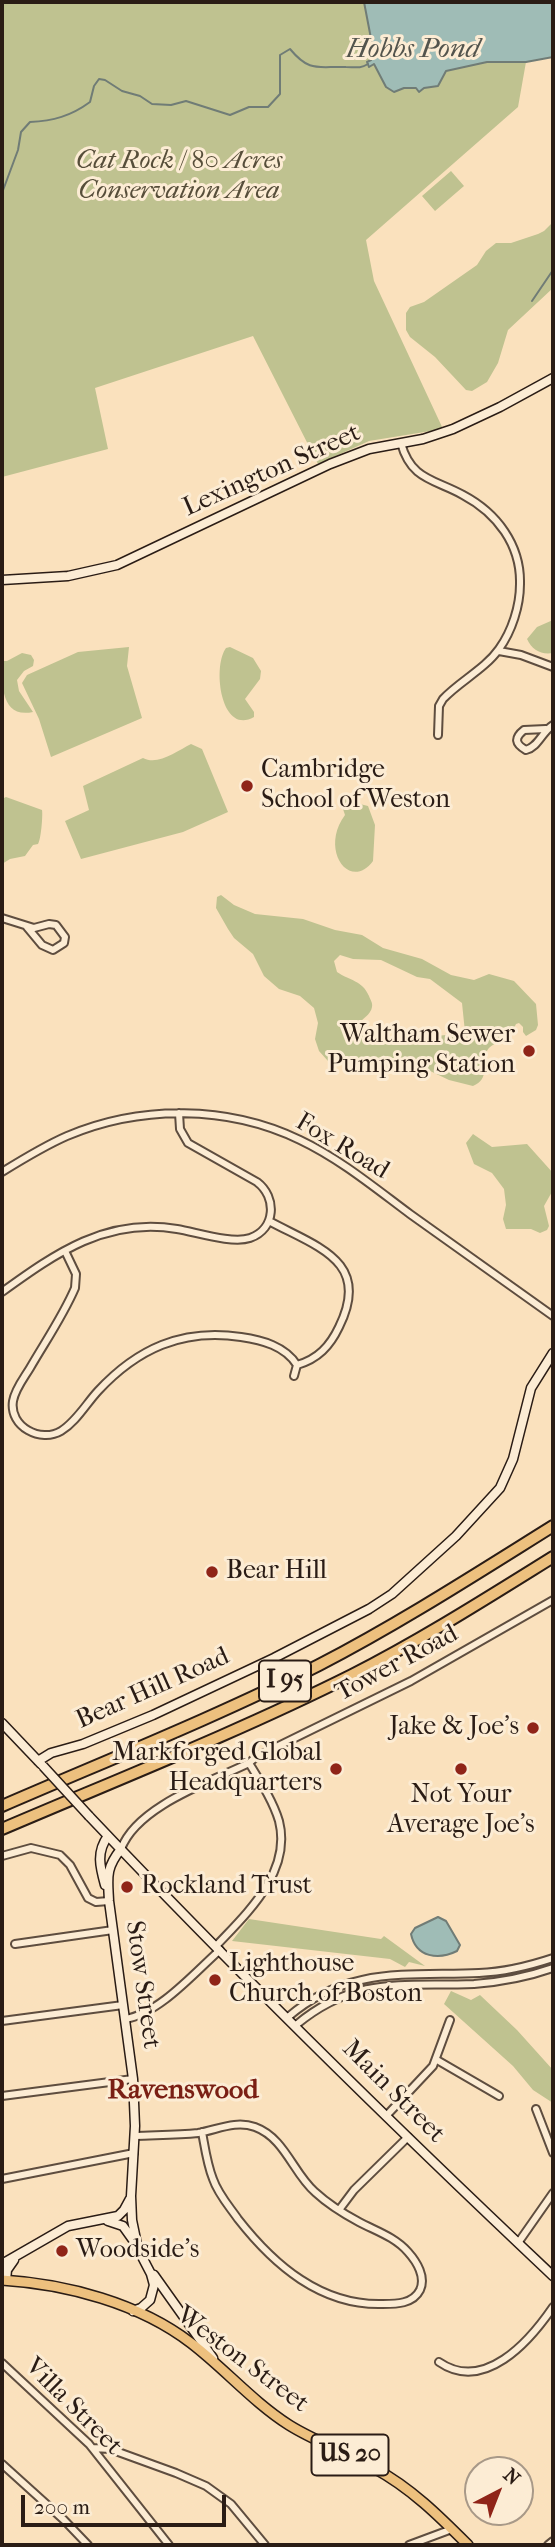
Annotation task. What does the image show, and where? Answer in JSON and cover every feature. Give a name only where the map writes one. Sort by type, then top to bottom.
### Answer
[{"type":"highway","name":"I 95","points":[[2,1806],[317,1666],[404,1618],[553,1526]]},
{"type":"highway","name":"I 95","points":[[2,1829],[271,1713],[351,1675],[438,1628],[553,1557]]},
{"type":"main road","name":"Weston Street","points":[[4,2280],[64,2288],[133,2311],[181,2335],[286,2423],[394,2479],[420,2498],[468,2545]]},
{"type":"street","name":"Lexington Street","points":[[2,580],[60,577],[112,567],[330,464],[364,450],[436,435],[466,424],[553,378]]},
{"type":"street","points":[[401,443],[409,462],[420,475],[462,494],[480,505],[495,519],[510,542],[519,569],[519,596],[515,615],[499,650],[443,699],[439,706],[438,735]]},
{"type":"street","points":[[499,650],[553,667]]},
{"type":"street","points":[[546,729],[523,730],[516,741],[526,750],[532,748],[553,724]]},
{"type":"street","points":[[2,918],[34,928],[49,923],[56,925],[65,937],[64,943],[53,950],[42,945],[27,927]]},
{"type":"street","points":[[2,1292],[65,1251],[99,1234],[135,1226],[171,1228],[244,1239],[257,1234],[269,1221],[271,1203],[263,1187],[188,1143],[182,1133],[178,1113]]},
{"type":"street","name":"Fox Road","points":[[2,1171],[57,1141],[98,1125],[130,1118],[178,1113],[224,1117],[256,1124],[290,1135],[312,1146],[553,1316]]},
{"type":"street","points":[[269,1221],[332,1255],[343,1266],[350,1284],[346,1309],[331,1341],[318,1356],[297,1364]]},
{"type":"street","points":[[65,1251],[76,1274],[75,1289],[20,1384],[13,1401],[18,1419],[32,1433],[43,1436],[63,1430],[128,1362],[151,1349],[183,1338],[212,1335],[252,1339],[280,1348],[297,1364]]},
{"type":"street","name":"Bear Hill Road","points":[[40,1764],[51,1753],[89,1742],[266,1662],[369,1609],[392,1594],[456,1536],[500,1488],[513,1459],[531,1388],[553,1353]]},
{"type":"street","points":[[294,1376],[297,1364]]},
{"type":"street","name":"Tower Road","points":[[121,1849],[132,1829],[155,1811],[262,1754],[411,1681],[553,1600]]},
{"type":"street","name":"Main Street","points":[[2,1723],[7,1735],[40,1764],[218,1948],[408,2137],[553,2276]]},
{"type":"street","points":[[125,2019],[140,2015],[179,1987],[218,1948],[269,1884],[279,1857],[281,1837],[278,1818],[249,1763]]},
{"type":"street","name":"Stow Street","points":[[108,1836],[101,1847],[100,1860],[109,1901],[133,2079],[133,2226],[141,2255],[153,2280],[153,2293],[146,2304],[133,2311]]},
{"type":"street","points":[[2,1856],[31,1848],[60,1856],[70,1865],[88,1898],[93,1902],[109,1901]]},
{"type":"street","name":"Stow Street","points":[[109,1901],[109,1867],[121,1849]]},
{"type":"street","points":[[15,1944],[113,1930]]},
{"type":"street","points":[[288,2017],[323,1993],[360,1979],[403,1973],[492,1972],[553,1958]]},
{"type":"street","points":[[296,2025],[332,2000],[367,1988],[488,1983],[553,1968]]},
{"type":"street","points":[[2,2021],[123,2005]]},
{"type":"street","points":[[387,2115],[437,2060],[450,2020]]},
{"type":"street","points":[[437,2060],[499,2096]]},
{"type":"street","points":[[2,2096],[133,2079]]},
{"type":"street","points":[[536,2109],[553,2153]]},
{"type":"street","points":[[135,2136],[202,2132],[236,2124],[265,2132],[278,2143],[308,2186],[340,2210],[388,2236],[408,2252],[422,2276],[417,2295],[403,2303],[359,2303],[320,2292],[300,2280],[265,2250],[225,2200],[213,2178],[202,2132]]},
{"type":"street","points":[[340,2210],[354,2190],[408,2137]]},
{"type":"street","points":[[2,2179],[134,2153]]},
{"type":"street","points":[[518,2243],[553,2193]]},
{"type":"street","points":[[2,2264],[68,2226],[106,2220],[121,2214],[131,2196]]},
{"type":"street","points":[[106,2220],[125,2229],[141,2255]]},
{"type":"street","points":[[4,2280],[8,2267],[21,2253]]},
{"type":"street","points":[[148,2267],[226,2374]]},
{"type":"street","points":[[439,2362],[453,2370],[466,2372],[499,2361],[527,2342],[553,2307]]},
{"type":"street","name":"Villa Street","points":[[2,2363],[93,2448],[169,2545]]},
{"type":"street","points":[[93,2448],[110,2449],[194,2479],[212,2489],[235,2508],[265,2545]]},
{"type":"street","points":[[2,2463],[64,2519],[88,2545]]},
{"type":"street","points":[[409,2545],[452,2529]]},
{"type":"street","points":[[548,2545],[553,2542]]},
{"type":"green space","name":"Cat Rock / 80 Acres Conservation Area","points":[[2,2],[364,2],[373,49],[371,60],[367,61],[374,64],[386,87],[412,89],[438,86],[446,70],[487,62],[526,62],[518,107],[366,240],[374,281],[443,429],[369,441],[318,464],[253,336],[95,388],[108,449],[2,477]]},
{"type":"green space","points":[[451,171],[464,186],[435,211],[422,196]]},
{"type":"green space","points":[[553,222],[553,288],[508,330],[498,363],[487,382],[472,391],[466,390],[435,357],[410,337],[406,330],[406,313],[410,307],[424,302],[477,265],[486,251],[496,243],[511,243],[538,234]]},
{"type":"green space","points":[[553,620],[553,653],[537,651],[527,639],[537,627]]},
{"type":"green space","points":[[129,647],[127,666],[142,718],[51,757],[39,719],[22,683],[27,675],[78,652]]},
{"type":"green space","points":[[230,647],[253,658],[261,671],[260,679],[245,699],[254,712],[254,717],[243,720],[234,717],[222,697],[220,669],[226,648]]},
{"type":"green space","points":[[22,653],[31,655],[34,660],[33,666],[24,671],[17,680],[19,691],[33,712],[22,713],[14,710],[5,697],[3,688],[2,661]]},
{"type":"green space","points":[[191,744],[202,749],[228,812],[183,832],[81,859],[65,821],[89,810],[83,786],[143,758],[161,759]]},
{"type":"green space","points":[[346,796],[356,803],[368,806],[375,825],[373,861],[364,869],[355,872],[341,863],[336,853],[338,828],[345,815],[340,800]]},
{"type":"green space","points":[[6,797],[42,810],[42,822],[38,844],[33,845],[25,856],[2,864],[2,799]]},
{"type":"green space","points":[[221,895],[234,905],[255,914],[303,919],[335,930],[362,935],[383,948],[422,959],[451,975],[474,980],[489,974],[514,981],[536,1004],[536,1030],[526,1036],[523,1027],[519,1023],[516,1024],[509,1035],[489,1048],[484,1075],[473,1086],[449,1080],[426,1069],[389,1069],[347,1063],[336,1065],[319,1051],[315,1039],[318,1023],[314,1008],[300,996],[279,989],[264,976],[253,954],[234,938],[228,929],[216,908],[217,897]],"holes":[[[340,955],[353,959],[381,960],[417,977],[430,979],[462,1003],[465,1032],[461,1036],[416,1038],[404,1035],[379,1040],[360,1031],[358,1025],[371,1010],[371,1001],[363,987],[337,972],[334,961]]]},
{"type":"green space","points":[[473,1134],[492,1147],[527,1144],[553,1173],[553,1190],[544,1206],[549,1226],[547,1230],[540,1233],[531,1229],[506,1229],[503,1219],[506,1205],[504,1189],[492,1173],[474,1164],[466,1143]]},
{"type":"green space","points":[[249,1919],[381,1939],[384,1936],[425,1966],[409,1962],[405,1967],[390,1959],[232,1941]]},
{"type":"green space","points":[[451,1991],[471,2000],[480,1995],[517,2030],[553,2070],[553,2103],[533,2090],[513,2066],[444,2004]]},
{"type":"water","name":"Hobbs Pond","points":[[364,2],[553,2],[553,57],[526,62],[487,62],[446,71],[438,86],[424,88],[419,92],[416,88],[404,88],[394,92],[386,87],[374,64],[369,67],[367,62],[371,60],[373,49]]},
{"type":"water","points":[[438,1917],[446,1921],[460,1945],[457,1951],[443,1956],[423,1952],[411,1934],[415,1928]]},
{"type":"waterway","points":[[2,193],[18,150],[21,132],[30,122],[62,117],[83,107],[90,102],[94,86],[99,79],[122,91],[140,96],[152,104],[171,105],[186,101],[230,115],[249,107],[268,107],[280,94],[280,55],[290,49],[303,62],[315,67],[362,67],[368,64]]},
{"type":"waterway","points":[[532,301],[553,270]]},
{"type":"place","name":"Cambridge School of Weston","points":[[247,786]]},
{"type":"place","name":"Waltham Sewer Pumping Station","points":[[529,1051]]},
{"type":"place","name":"Bear Hill","points":[[212,1572]]},
{"type":"place","name":"Jake & Joe's","points":[[533,1728]]},
{"type":"place","name":"Markforged Global Headquarters","points":[[336,1769]]},
{"type":"place","name":"Not Your Average Joe's","points":[[461,1769]]},
{"type":"place","name":"Rockland Trust","points":[[127,1887]]},
{"type":"place","name":"Lighthouse Church of Boston","points":[[215,1980]]},
{"type":"place","name":"Woodside's","points":[[62,2251]]},
{"type":"district","name":"Ravenswood","points":[[183,2091]]}]
